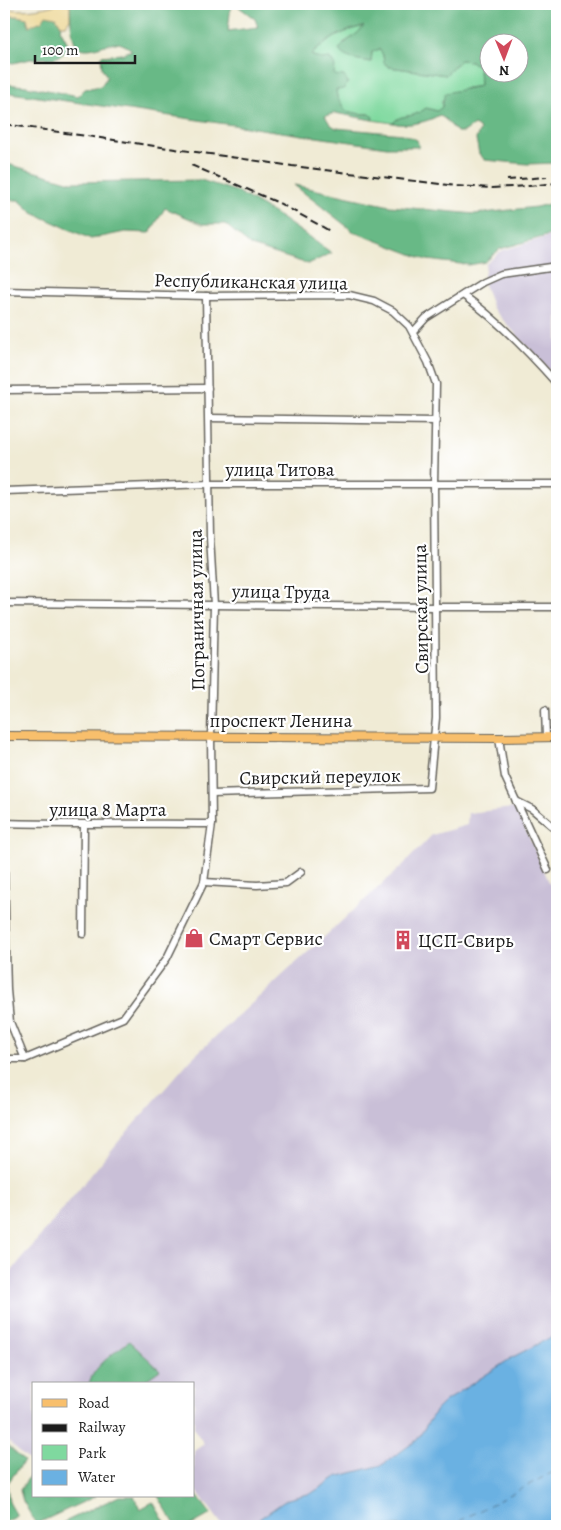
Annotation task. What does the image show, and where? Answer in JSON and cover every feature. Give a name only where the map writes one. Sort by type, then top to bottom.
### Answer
[{"type":"main road","name":"проспект Ленина","points":[[4,736],[557,737]]},
{"type":"street","points":[[413,332],[426,318],[479,284],[501,274],[557,266]]},
{"type":"street","name":"Республиканская улица","points":[[4,291],[206,296],[348,295],[374,301],[393,311],[409,326],[428,362],[436,384],[436,429]]},
{"type":"street","points":[[463,295],[488,313],[534,358],[557,384]]},
{"type":"street","name":"Пограничная улица","points":[[25,1059],[123,1018],[167,958],[204,882],[212,824],[211,736],[214,605],[210,537],[206,296]]},
{"type":"street","points":[[4,390],[208,388]]},
{"type":"street","points":[[209,418],[436,421]]},
{"type":"street","name":"Свирская улица","points":[[430,788],[436,718],[434,484],[436,429]]},
{"type":"street","name":"улица Титова","points":[[4,491],[210,484],[557,484]]},
{"type":"street","name":"улица Труда","points":[[4,603],[435,608],[557,607]]},
{"type":"street","points":[[546,710],[546,737]]},
{"type":"street","points":[[499,738],[505,777],[548,870]]},
{"type":"street","name":"Свирский переулок","points":[[212,794],[430,788]]},
{"type":"street","points":[[516,801],[532,809],[557,830]]},
{"type":"street","name":"улица 8 Марта","points":[[4,822],[84,825],[212,824]]},
{"type":"street","points":[[83,934],[84,825]]},
{"type":"street","points":[[4,867],[7,990],[10,1022],[25,1059],[4,1059]]},
{"type":"street","points":[[204,882],[257,885],[286,883],[300,872]]},
{"type":"shaded area","points":[[557,234],[557,379],[493,309],[483,282],[486,264],[501,251]]},
{"type":"shaded area","points":[[513,808],[518,812],[557,900],[557,1334],[513,1357],[417,1440],[382,1465],[336,1477],[312,1493],[288,1499],[249,1526],[223,1526],[195,1488],[195,1450],[204,1444],[195,1430],[195,1382],[32,1382],[32,1463],[4,1438],[4,1280],[119,1141],[191,1059],[404,864],[432,835],[467,825],[468,813]]},
{"type":"green space","points":[[70,4],[231,4],[228,31],[258,27],[255,19],[239,7],[238,4],[557,4],[557,163],[527,164],[485,160],[479,154],[476,139],[480,130],[478,127],[474,125],[464,132],[457,132],[439,115],[417,123],[393,123],[399,118],[415,114],[426,108],[437,111],[442,107],[445,93],[480,86],[480,82],[528,82],[528,32],[478,32],[478,66],[471,61],[460,60],[446,75],[389,67],[384,63],[383,55],[379,49],[372,52],[371,62],[345,56],[339,50],[344,43],[364,26],[335,37],[323,45],[311,55],[321,59],[330,58],[335,66],[334,75],[344,76],[348,82],[344,89],[336,90],[337,97],[346,111],[370,114],[373,117],[372,120],[335,113],[325,116],[330,124],[336,128],[403,134],[417,140],[419,147],[387,147],[4,92],[4,84],[26,86],[78,96],[85,89],[101,86],[107,77],[102,68],[101,56],[122,54],[132,50],[123,44],[117,43],[87,49],[82,48],[77,46],[72,31]]},
{"type":"green space","points":[[46,14],[57,17],[61,25],[60,29],[67,42],[67,48],[63,54],[55,58],[31,59],[13,63],[4,61],[4,16],[27,18],[29,26]]},
{"type":"green space","points":[[365,26],[357,35],[343,43],[371,62],[372,52],[379,49],[383,55],[384,63],[389,67],[446,75],[460,60],[471,61],[478,66],[478,82],[480,82],[480,86],[466,88],[442,101],[442,108],[437,111],[426,108],[415,114],[399,118],[393,123],[372,120],[373,117],[370,114],[346,111],[337,97],[334,75],[321,59],[311,55],[323,45],[349,31]]},
{"type":"green space","points":[[4,163],[71,182],[201,180],[238,192],[274,213],[332,253],[308,264],[251,246],[225,224],[202,224],[165,208],[150,233],[125,232],[91,239],[33,213],[19,200],[4,200]]},
{"type":"green space","points":[[294,185],[390,206],[475,214],[536,207],[557,202],[557,233],[500,249],[485,262],[469,265],[427,260],[354,232]]},
{"type":"green space","points":[[129,1341],[160,1370],[143,1382],[90,1382],[95,1371]]},
{"type":"green space","points":[[4,1442],[24,1461],[7,1484],[9,1502],[17,1516],[4,1523]]},
{"type":"green space","points":[[32,1473],[32,1498],[92,1498],[36,1524],[23,1501],[20,1490]]},
{"type":"green space","points":[[195,1493],[211,1514],[190,1526],[176,1526],[159,1498],[195,1498]]},
{"type":"green space","points":[[115,1498],[135,1498],[140,1509],[153,1502],[167,1526],[56,1526]]},
{"type":"sand","points":[[58,4],[70,4],[70,19],[66,25],[61,25],[56,17],[46,15],[42,21],[29,26],[27,18],[4,16],[4,8],[17,10],[31,9]]},
{"type":"water","points":[[557,1334],[557,1526],[249,1526],[288,1499],[312,1493],[336,1477],[382,1465],[417,1440],[436,1410],[444,1402],[513,1357]]},
{"type":"ferry route","points":[[450,1526],[557,1470]]},
{"type":"railway","points":[[4,124],[292,166],[456,186],[492,188],[557,183]]},
{"type":"railway","points":[[191,165],[279,203],[330,231]]},
{"type":"railway","points":[[507,180],[547,177]]},
{"type":"place","name":"Смарт Сервис","points":[[194,938]]},
{"type":"place","name":"ЦСП-Свирь","points":[[403,940]]}]
